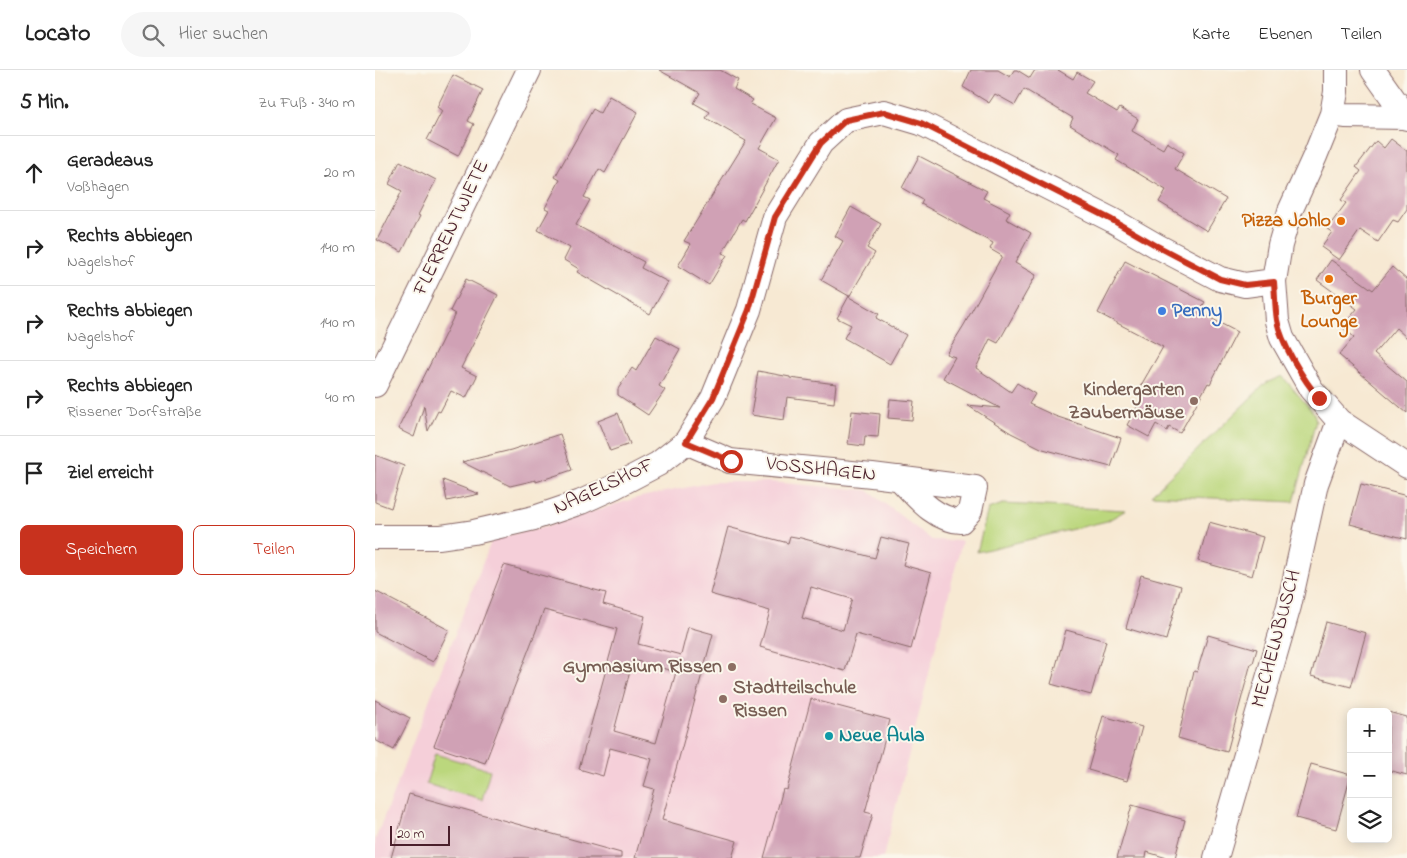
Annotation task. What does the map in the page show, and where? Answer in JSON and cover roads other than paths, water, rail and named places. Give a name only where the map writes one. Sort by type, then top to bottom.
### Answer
[{"type":"street","name":"FLERRENTWIETE","points":[[375,385],[529,70]]},
{"type":"street","points":[[1336,70],[1336,92],[1332,114],[1290,211],[1280,245],[1274,282],[1277,321],[1282,338],[1311,389],[1339,421],[1407,466]]},
{"type":"street","points":[[1373,70],[1407,118]]},
{"type":"street","name":"NAGELSHOF","points":[[375,537],[440,537],[474,532],[534,518],[581,502],[614,487],[657,464],[686,442],[713,398],[749,310],[775,217],[821,143],[846,120],[884,112],[921,123],[1112,220],[1220,279],[1245,285],[1274,282]]},
{"type":"street","points":[[1332,114],[1407,118]]},
{"type":"street","name":"MECHELNBUSCH","points":[[1216,858],[1289,606],[1316,484],[1339,421]]},
{"type":"street","name":"VOSSHAGEN","points":[[686,442],[731,461],[899,478]]},
{"type":"place","name":"Pizza Johlo","points":[[1341,221]]},
{"type":"place","name":"Burger Lounge","points":[[1329,279]]},
{"type":"place","name":"Penny","points":[[1162,311]]},
{"type":"place","name":"Kindergarten Zaubermäuse","points":[[1194,401]]},
{"type":"place","name":"Gymnasium Rissen","points":[[732,667]]},
{"type":"place","name":"Stadtteilschule Rissen","points":[[723,699]]},
{"type":"place","name":"Neue Aula","points":[[829,736]]}]
